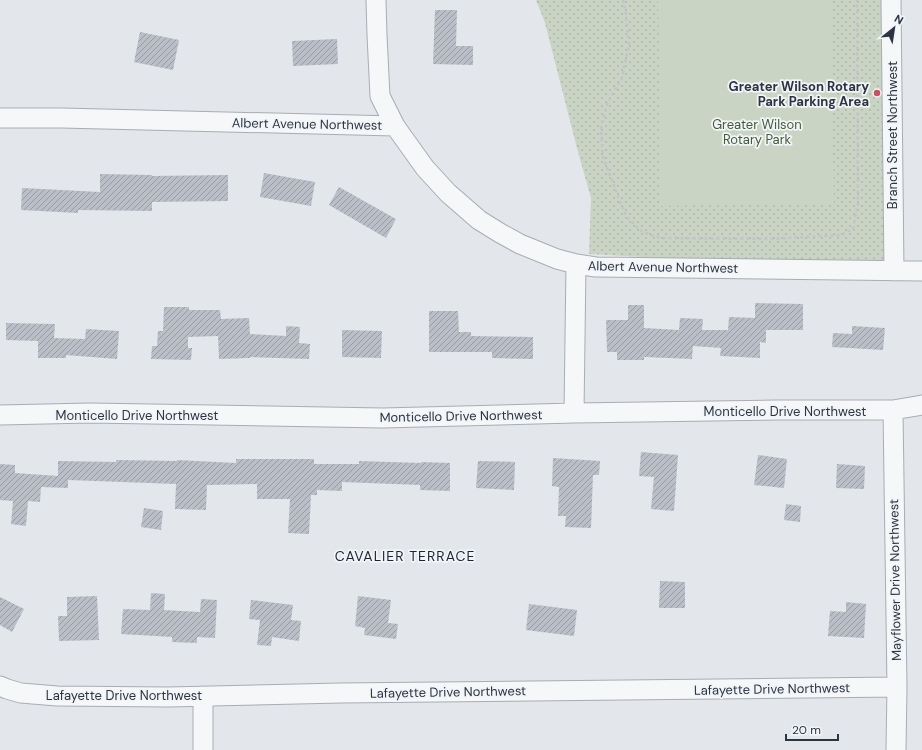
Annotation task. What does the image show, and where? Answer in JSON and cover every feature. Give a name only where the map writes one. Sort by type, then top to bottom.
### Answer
[{"type":"street","points":[[376,0],[380,96],[395,126]]},
{"type":"street","name":"Branch Street Northwest","points":[[891,0],[894,271]]},
{"type":"street","name":"Albert Avenue Northwest","points":[[0,118],[395,126],[425,168],[448,193],[479,220],[520,244],[557,259],[596,268],[922,271]]},
{"type":"street","points":[[574,413],[576,264]]},
{"type":"street","name":"Monticello Drive Northwest","points":[[0,415],[90,413],[382,418],[574,413],[893,410],[922,405]]},
{"type":"street","name":"Mayflower Drive Northwest","points":[[893,410],[897,687],[896,750]]},
{"type":"street","name":"Lafayette Drive Northwest","points":[[0,686],[21,693],[57,696],[168,697],[357,693],[897,687]]},
{"type":"street","points":[[203,696],[203,750]]},
{"type":"path","points":[[623,0],[629,44],[622,78],[608,102],[601,129],[603,157],[627,217],[640,230],[650,235],[662,238],[772,239],[841,235],[853,229],[858,203],[857,0]]},
{"type":"green space","name":"Greater Wilson Rotary Park","points":[[536,0],[886,0],[894,271],[589,254],[591,198],[545,23]]},
{"type":"green space","points":[[658,0],[831,0],[834,204],[661,206]]},
{"type":"building","points":[[435,10],[457,10],[456,46],[473,46],[473,65],[433,64]]},
{"type":"building","points":[[140,32],[179,40],[173,70],[134,62]]},
{"type":"building","points":[[337,39],[338,64],[293,66],[292,41]]},
{"type":"building","points":[[264,173],[315,182],[311,206],[260,197]]},
{"type":"building","points":[[100,174],[152,176],[228,175],[228,201],[152,202],[152,211],[78,210],[78,213],[21,210],[22,188],[100,192]]},
{"type":"building","points":[[339,187],[396,219],[386,238],[329,205]]},
{"type":"building","points":[[755,303],[803,304],[803,330],[766,330],[766,343],[760,342],[760,358],[720,356],[721,348],[693,346],[692,359],[644,357],[644,360],[617,360],[617,352],[607,352],[606,320],[628,320],[628,305],[644,305],[644,328],[679,330],[680,318],[703,319],[702,330],[728,330],[729,317],[755,318]]},
{"type":"building","points":[[164,307],[189,307],[189,310],[220,310],[221,319],[249,318],[250,334],[286,336],[286,326],[300,327],[299,343],[310,344],[309,359],[250,357],[219,359],[218,336],[188,337],[188,348],[192,348],[191,360],[151,359],[152,346],[157,346],[158,331],[163,331]]},
{"type":"building","points":[[429,311],[458,311],[459,332],[471,332],[471,336],[533,337],[533,359],[492,358],[492,352],[429,352]]},
{"type":"building","points":[[6,323],[55,324],[54,338],[85,339],[86,329],[119,331],[117,359],[66,355],[66,358],[38,358],[38,341],[6,340]]},
{"type":"building","points":[[852,326],[885,328],[883,350],[832,347],[833,333],[852,334]]},
{"type":"building","points":[[342,330],[382,331],[381,358],[342,357]]},
{"type":"building","points":[[641,452],[678,455],[674,511],[651,509],[654,477],[639,476]]},
{"type":"building","points":[[758,455],[787,459],[784,488],[754,485]]},
{"type":"building","points":[[553,458],[600,461],[599,475],[593,475],[591,528],[565,527],[566,516],[558,516],[559,487],[552,486]]},
{"type":"building","points":[[236,459],[314,459],[314,464],[359,464],[359,461],[450,463],[450,491],[420,490],[420,485],[342,482],[342,491],[317,490],[317,495],[311,495],[309,534],[288,533],[290,499],[257,499],[257,484],[207,485],[206,510],[175,509],[176,484],[68,480],[68,488],[41,487],[40,502],[28,501],[26,526],[11,524],[13,501],[0,500],[0,464],[15,465],[15,473],[58,476],[58,461],[116,462],[116,460],[177,460],[236,463]]},
{"type":"building","points":[[478,461],[515,462],[514,490],[476,488]]},
{"type":"building","points":[[837,464],[865,466],[864,489],[836,488]]},
{"type":"building","points":[[786,504],[801,506],[800,522],[784,520]]},
{"type":"building","points":[[144,508],[163,511],[161,530],[141,527]]},
{"type":"building","points":[[660,581],[685,582],[685,608],[659,608]]},
{"type":"building","points":[[151,593],[165,594],[164,610],[200,612],[201,599],[217,600],[215,638],[197,637],[197,643],[172,642],[172,637],[121,634],[123,609],[150,610]]},
{"type":"building","points":[[97,596],[99,640],[59,641],[58,616],[67,616],[67,597]]},
{"type":"building","points":[[358,596],[391,600],[388,623],[398,624],[396,639],[364,635],[365,628],[355,626]]},
{"type":"building","points":[[0,597],[24,609],[12,632],[0,625]]},
{"type":"building","points":[[251,600],[293,605],[291,620],[301,621],[299,641],[272,637],[271,646],[257,645],[260,620],[249,619]]},
{"type":"building","points":[[846,602],[866,604],[864,638],[828,636],[830,611],[846,612]]},
{"type":"building","points":[[529,604],[577,610],[574,636],[526,630]]},
{"type":"place","name":"Greater Wilson Rotary Park Parking Area","points":[[877,93]]},
{"type":"district","name":"CAVALIER TERRACE","points":[[405,556]]}]
